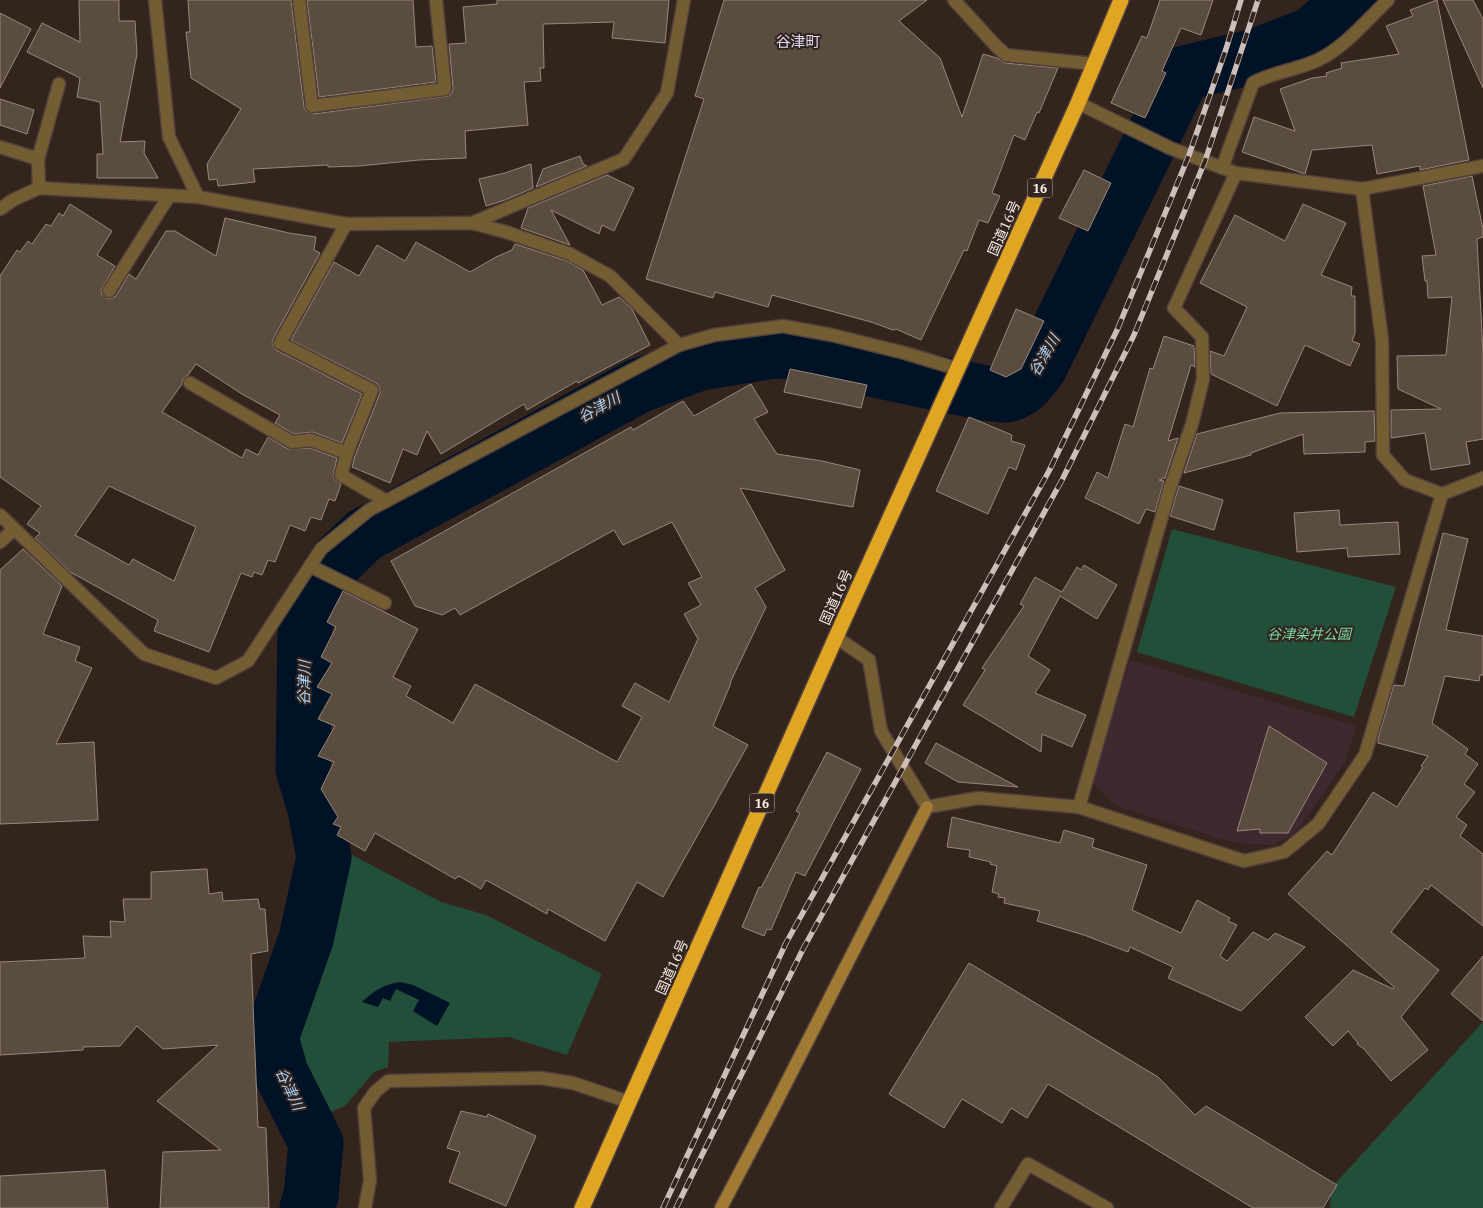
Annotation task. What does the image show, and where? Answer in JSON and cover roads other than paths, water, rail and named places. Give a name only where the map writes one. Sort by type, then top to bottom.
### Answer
[{"type":"highway","name":"国道16号","points":[[582,1208],[836,637],[1078,103],[1121,0]]},
{"type":"street","points":[[155,0],[169,136],[198,197]]},
{"type":"street","points":[[299,0],[312,106],[445,89],[436,0]]},
{"type":"street","points":[[472,223],[624,159],[667,93],[684,0]]},
{"type":"street","points":[[954,0],[1006,55],[1095,64]]},
{"type":"street","points":[[1222,168],[1253,83],[1262,78],[1318,60],[1337,49],[1388,0]]},
{"type":"street","points":[[39,188],[38,159],[59,84]]},
{"type":"street","points":[[1078,103],[1170,148],[1236,173],[1362,189],[1483,166]]},
{"type":"street","points":[[0,147],[38,159]]},
{"type":"street","points":[[1079,807],[1170,488],[1192,424],[1202,379],[1202,337],[1174,308],[1236,173]]},
{"type":"street","points":[[0,209],[13,200],[39,188],[198,197],[346,224],[472,223],[506,232],[570,254],[610,276],[679,345]]},
{"type":"street","points":[[1362,189],[1382,340],[1383,455],[1405,480],[1442,494],[1483,478]]},
{"type":"street","points":[[110,291],[169,196]]},
{"type":"street","points":[[346,224],[280,343],[372,390],[347,453],[341,475],[386,501]]},
{"type":"street","points":[[0,515],[144,654],[216,678],[248,661],[321,549],[369,510],[679,345],[714,335],[783,326],[832,334],[905,353],[957,371]]},
{"type":"street","points":[[190,383],[292,442],[311,440],[347,453]]},
{"type":"street","points":[[927,807],[978,798],[1079,807],[1244,861],[1284,852],[1318,824],[1365,755],[1442,494]]},
{"type":"street","points":[[0,542],[14,529]]},
{"type":"street","points":[[310,566],[386,603]]},
{"type":"street","points":[[836,637],[869,660],[881,731],[927,807]]},
{"type":"street","points":[[721,1208],[927,807]]},
{"type":"street","points":[[365,1208],[370,1180],[364,1108],[375,1092],[388,1081],[540,1078],[573,1082],[629,1102]]},
{"type":"street","points":[[1001,1208],[1028,1164],[1107,1208]]},
{"type":"water","points":[[400,982],[413,985],[450,1003],[437,1026],[413,1011],[419,1000],[396,989],[390,1001],[383,998],[378,1007],[362,1002],[379,989]]},
{"type":"waterway","name":"谷津川","points":[[307,1208],[311,1196],[316,1143],[281,1073],[271,1038],[306,939],[324,857],[315,809],[303,769],[305,624],[317,592],[337,561],[364,535],[638,386],[700,363],[780,350],[985,393],[1011,394],[1026,385],[1040,367],[1184,73],[1256,56],[1313,34],[1350,0]]},
{"type":"railway","points":[[663,1208],[786,943],[1049,471],[1118,328],[1189,155],[1241,0]]},
{"type":"railway","points":[[676,1208],[803,949],[1062,480],[1134,335],[1205,161],[1258,0]]},
{"type":"district","name":"谷津町","points":[[798,41]]},
{"type":"park label","name":"谷津染井公園","points":[[1309,634]]}]
